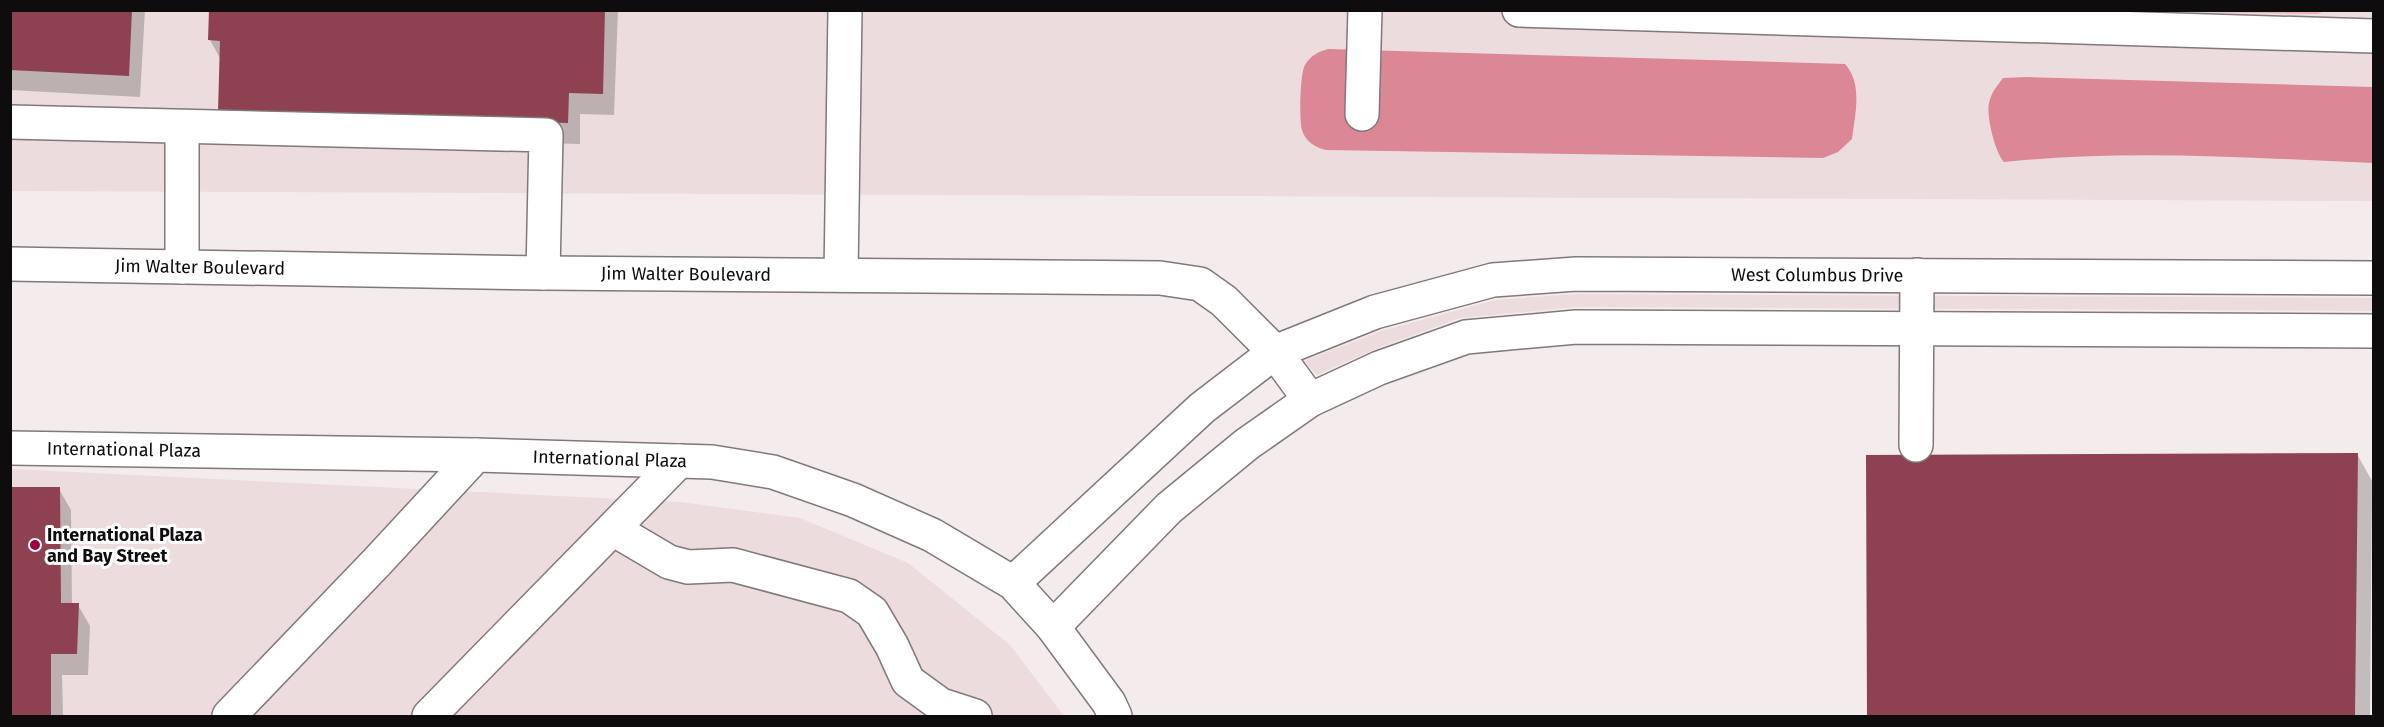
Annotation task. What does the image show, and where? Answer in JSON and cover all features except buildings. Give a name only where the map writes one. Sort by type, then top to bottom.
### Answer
[{"type":"street","points":[[842,275],[845,10]]},
{"type":"street","points":[[1362,114],[1365,10]]},
{"type":"street","points":[[1519,10],[2373,36]]},
{"type":"street","points":[[10,122],[182,128],[546,135],[543,273]]},
{"type":"street","points":[[182,128],[182,267]]},
{"type":"street","name":"Jim Walter Boulevard","points":[[10,264],[543,273],[1160,278],[1200,284],[1224,301],[1275,352],[1310,400]]},
{"type":"street","name":"West Columbus Drive","points":[[1013,583],[1202,408],[1275,352],[1376,312],[1493,280],[1576,274],[2373,278]]},
{"type":"street","points":[[1916,445],[1917,275]]},
{"type":"street","points":[[1053,627],[1169,508],[1247,444],[1310,400],[1380,368],[1466,337],[1576,327],[2373,331]]},
{"type":"street","name":"International Plaza","points":[[10,448],[476,455],[712,462],[773,472],[854,500],[932,535],[1013,583],[1053,627],[1109,703],[1115,717]]},
{"type":"street","points":[[229,717],[476,455]]},
{"type":"street","points":[[429,717],[679,461]]},
{"type":"street","points":[[613,529],[669,562],[688,567],[733,565],[849,596],[872,612],[892,646],[908,681],[941,705],[975,717]]},
{"type":"shaded area","points":[[11,11],[2373,11],[2373,201],[11,191]]},
{"type":"shaded area","points":[[2116,11],[2324,11],[2318,14]]},
{"type":"shaded area","points":[[1328,49],[1845,64],[1851,72],[1856,90],[1852,139],[1838,152],[1823,158],[1326,150],[1318,148],[1303,134],[1300,97],[1305,65],[1315,54]]},
{"type":"shaded area","points":[[2003,78],[2373,87],[2373,163],[2142,155],[2004,162],[1997,151],[1992,134],[1988,109],[1990,99]]},
{"type":"shaded area","points":[[1576,294],[2373,298],[2373,311],[1576,307],[1460,318],[1375,349],[1317,375],[1304,361],[1381,331],[1495,300]]},
{"type":"shaded area","points":[[11,469],[680,502],[800,518],[908,563],[1010,645],[1064,716],[11,716]]},
{"type":"place","name":"International Plaza and Bay Street","points":[[35,545]]}]
